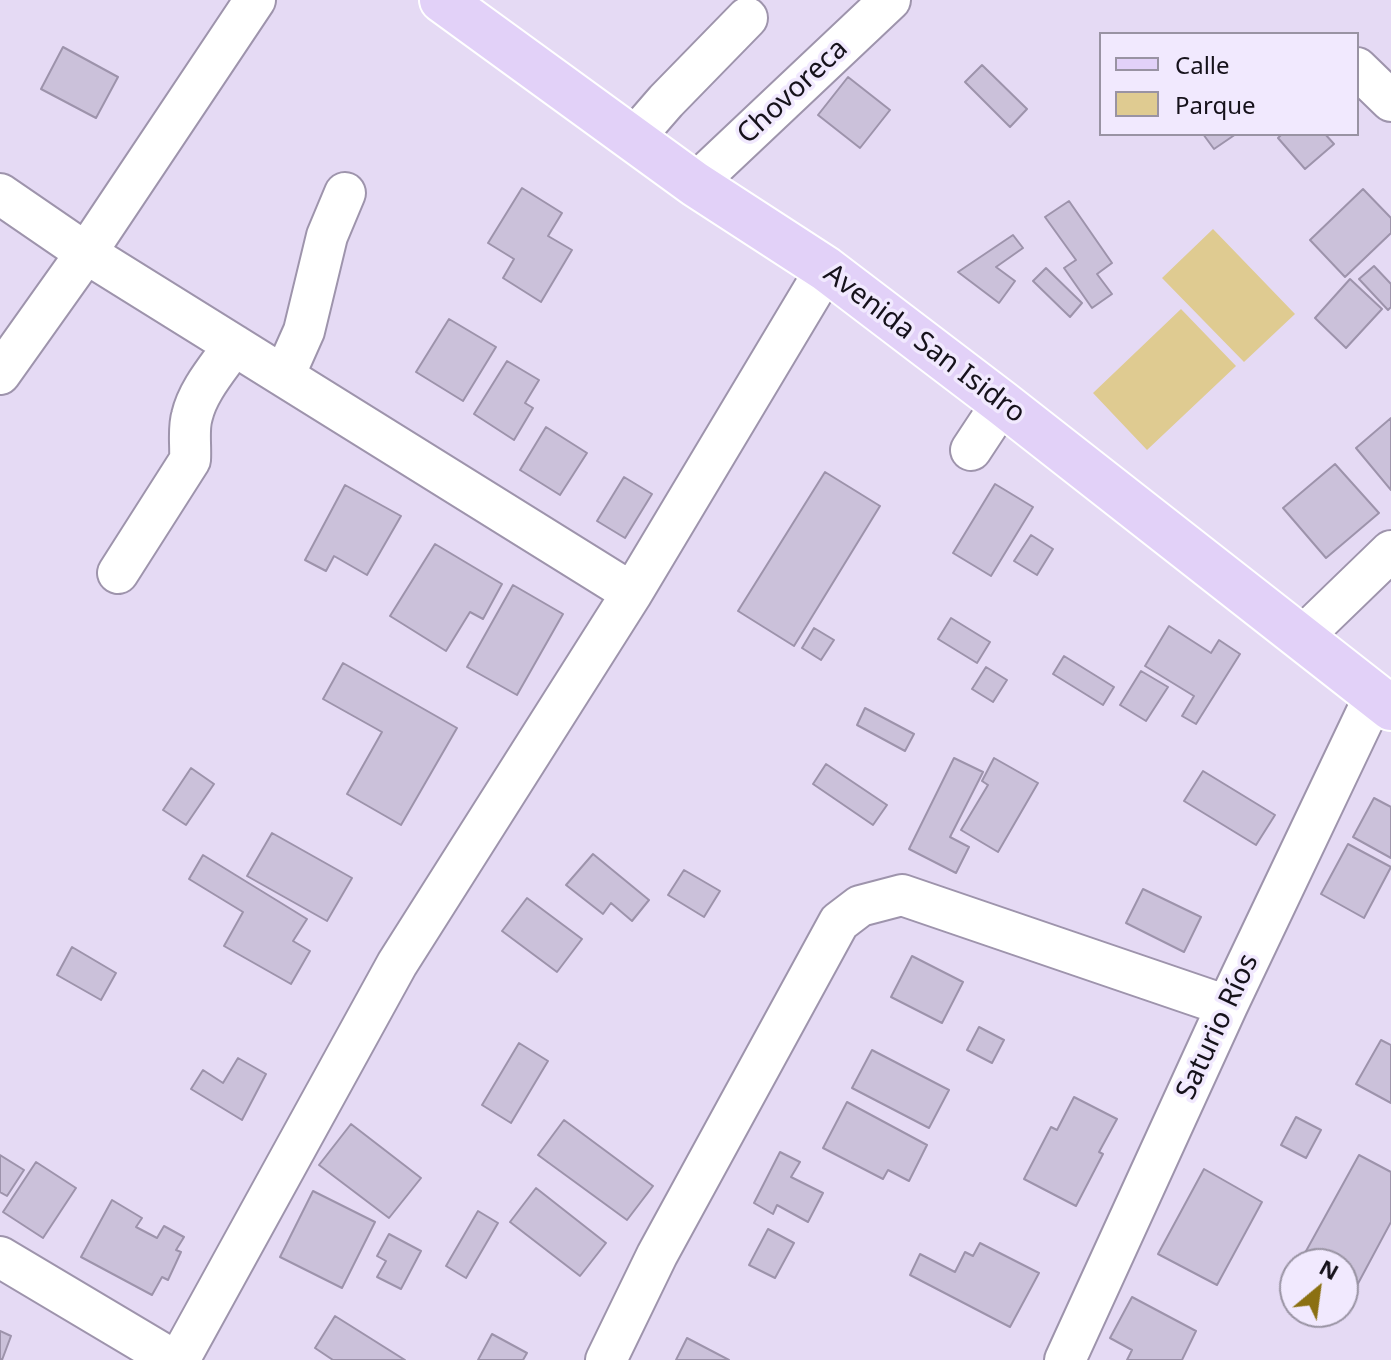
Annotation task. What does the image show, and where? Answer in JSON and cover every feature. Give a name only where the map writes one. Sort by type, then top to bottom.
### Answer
[{"type":"main road","name":"Avenida San Isidro","points":[[442,0],[695,184],[826,269],[1383,702]]},
{"type":"street","points":[[0,374],[86,253],[255,0]]},
{"type":"street","name":"Chovoreca","points":[[695,184],[890,0]]},
{"type":"street","points":[[633,139],[747,18]]},
{"type":"street","points":[[1359,70],[1391,101]]},
{"type":"street","points":[[284,376],[304,331],[327,236],[345,193]]},
{"type":"street","points":[[0,194],[86,253],[632,593]]},
{"type":"street","points":[[0,1257],[176,1360],[397,964],[632,593],[826,269]]},
{"type":"street","points":[[118,573],[190,460],[190,420],[198,398],[234,345]]},
{"type":"street","points":[[971,450],[1002,403]]},
{"type":"street","points":[[1301,638],[1391,551]]},
{"type":"street","name":"Saturio Ríos","points":[[1065,1360],[1227,1006],[1383,702]]},
{"type":"street","points":[[606,1360],[657,1255],[839,922],[860,906],[902,895],[1227,1006]]},
{"type":"green space","points":[[1213,229],[1295,314],[1244,362],[1162,278]]},
{"type":"green space","points":[[1181,309],[1236,366],[1147,450],[1093,393]]},
{"type":"building","points":[[63,47],[118,77],[96,118],[41,89]]},
{"type":"building","points":[[982,65],[1027,109],[1010,127],[965,82]]},
{"type":"building","points":[[848,77],[890,110],[860,148],[818,115]]},
{"type":"building","points":[[1204,136],[1233,136],[1214,149]]},
{"type":"building","points":[[1327,136],[1334,144],[1305,169],[1278,138]]},
{"type":"building","points":[[522,188],[562,213],[548,236],[572,250],[541,302],[503,278],[514,259],[488,243]]},
{"type":"building","points":[[1363,189],[1391,218],[1391,233],[1345,277],[1310,240]]},
{"type":"building","points":[[1069,201],[1112,263],[1097,274],[1112,294],[1092,308],[1064,268],[1076,260],[1045,217]]},
{"type":"building","points":[[1013,235],[1023,248],[996,267],[1015,281],[999,303],[958,272]]},
{"type":"building","points":[[1374,266],[1391,284],[1391,307],[1388,310],[1359,279]]},
{"type":"building","points":[[1046,268],[1082,303],[1070,317],[1033,281]]},
{"type":"building","points":[[1350,279],[1382,309],[1346,348],[1315,318]]},
{"type":"building","points":[[449,319],[496,347],[463,401],[416,372]]},
{"type":"building","points":[[507,361],[539,380],[525,403],[533,408],[514,440],[474,414]]},
{"type":"building","points":[[1391,418],[1391,490],[1356,448]]},
{"type":"building","points":[[546,427],[587,453],[560,495],[520,470]]},
{"type":"building","points":[[1335,464],[1379,513],[1326,558],[1283,508]]},
{"type":"building","points":[[825,472],[880,506],[794,646],[738,611]]},
{"type":"building","points":[[624,477],[652,494],[625,538],[597,521]]},
{"type":"building","points":[[995,484],[1033,507],[991,576],[953,553]]},
{"type":"building","points":[[345,485],[401,516],[367,575],[334,556],[326,571],[305,560]]},
{"type":"building","points":[[1031,535],[1053,549],[1037,575],[1014,561]]},
{"type":"building","points":[[435,544],[502,584],[483,619],[470,612],[446,651],[390,616]]},
{"type":"building","points":[[513,585],[563,614],[517,695],[467,667]]},
{"type":"building","points":[[951,618],[990,642],[977,663],[938,639]]},
{"type":"building","points":[[1169,626],[1211,653],[1219,640],[1240,654],[1196,724],[1182,716],[1194,696],[1145,666]]},
{"type":"building","points":[[814,628],[834,640],[821,660],[802,648]]},
{"type":"building","points":[[1064,656],[1114,687],[1103,705],[1053,674]]},
{"type":"building","points":[[343,663],[457,728],[401,825],[347,794],[382,732],[323,699]]},
{"type":"building","points":[[986,667],[1007,680],[993,702],[972,689]]},
{"type":"building","points":[[1141,671],[1168,687],[1146,721],[1120,705]]},
{"type":"building","points":[[865,708],[914,734],[905,751],[857,725]]},
{"type":"building","points":[[954,758],[983,772],[950,837],[969,847],[956,873],[909,849]]},
{"type":"building","points":[[994,758],[1038,783],[998,852],[961,830],[988,785],[982,781]]},
{"type":"building","points":[[826,764],[887,805],[873,825],[813,784]]},
{"type":"building","points":[[191,768],[214,784],[186,825],[163,810]]},
{"type":"building","points":[[1203,771],[1275,815],[1256,845],[1184,801]]},
{"type":"building","points":[[1374,798],[1391,807],[1391,858],[1353,837]]},
{"type":"building","points":[[272,833],[352,878],[327,921],[247,876]]},
{"type":"building","points":[[1348,844],[1391,867],[1364,918],[1321,894]]},
{"type":"building","points":[[593,854],[649,900],[632,921],[611,903],[603,914],[566,885]]},
{"type":"building","points":[[203,855],[307,919],[293,941],[310,951],[291,984],[224,946],[243,912],[189,879]]},
{"type":"building","points":[[684,870],[720,891],[704,917],[668,895]]},
{"type":"building","points":[[1143,889],[1201,917],[1184,952],[1126,923]]},
{"type":"building","points":[[527,898],[582,939],[557,972],[502,931]]},
{"type":"building","points":[[72,947],[116,973],[101,1000],[57,975]]},
{"type":"building","points":[[912,956],[963,982],[942,1023],[891,997]]},
{"type":"building","points":[[979,1027],[1004,1040],[992,1063],[967,1050]]},
{"type":"building","points":[[1381,1040],[1391,1045],[1391,1103],[1356,1084]]},
{"type":"building","points":[[519,1043],[548,1061],[511,1123],[482,1105]]},
{"type":"building","points":[[872,1050],[949,1090],[929,1128],[852,1088]]},
{"type":"building","points":[[238,1058],[266,1074],[242,1120],[191,1089],[203,1070],[223,1083]]},
{"type":"building","points":[[1074,1097],[1117,1119],[1076,1206],[1024,1179],[1051,1127],[1057,1130]]},
{"type":"building","points":[[847,1102],[927,1145],[909,1181],[888,1170],[883,1179],[823,1148]]},
{"type":"building","points":[[1296,1117],[1321,1130],[1306,1158],[1281,1145]]},
{"type":"building","points":[[564,1120],[653,1186],[627,1220],[538,1155]]},
{"type":"building","points":[[351,1124],[421,1178],[389,1218],[319,1165]]},
{"type":"building","points":[[780,1152],[800,1162],[791,1177],[823,1193],[808,1222],[777,1205],[773,1214],[754,1203]]},
{"type":"building","points":[[0,1155],[24,1170],[7,1196],[0,1192]]},
{"type":"building","points":[[1359,1155],[1391,1172],[1391,1222],[1359,1282],[1359,1248],[1308,1248]]},
{"type":"building","points":[[36,1162],[76,1188],[43,1238],[3,1212]]},
{"type":"building","points":[[1204,1169],[1262,1202],[1217,1285],[1158,1254]]},
{"type":"building","points":[[536,1188],[606,1243],[580,1276],[510,1222]]},
{"type":"building","points":[[313,1191],[375,1222],[342,1288],[280,1257]]},
{"type":"building","points":[[112,1200],[142,1218],[136,1227],[157,1238],[164,1226],[184,1237],[176,1250],[181,1252],[168,1280],[162,1277],[152,1295],[81,1257]]},
{"type":"building","points":[[478,1211],[498,1223],[466,1278],[446,1266]]},
{"type":"building","points":[[768,1229],[794,1243],[775,1278],[749,1265]]},
{"type":"building","points":[[389,1234],[421,1251],[401,1289],[377,1277],[386,1261],[377,1256]]},
{"type":"building","points":[[980,1243],[1039,1273],[1010,1327],[910,1275],[920,1254],[955,1272],[965,1252],[973,1256]]},
{"type":"building","points":[[1132,1297],[1196,1331],[1182,1360],[1127,1360],[1132,1350],[1110,1338]]},
{"type":"building","points":[[335,1316],[405,1360],[333,1360],[315,1348]]},
{"type":"building","points":[[0,1331],[11,1336],[2,1360],[0,1359]]},
{"type":"building","points":[[492,1334],[527,1353],[523,1360],[478,1360]]},
{"type":"building","points":[[687,1338],[729,1360],[676,1360]]}]
